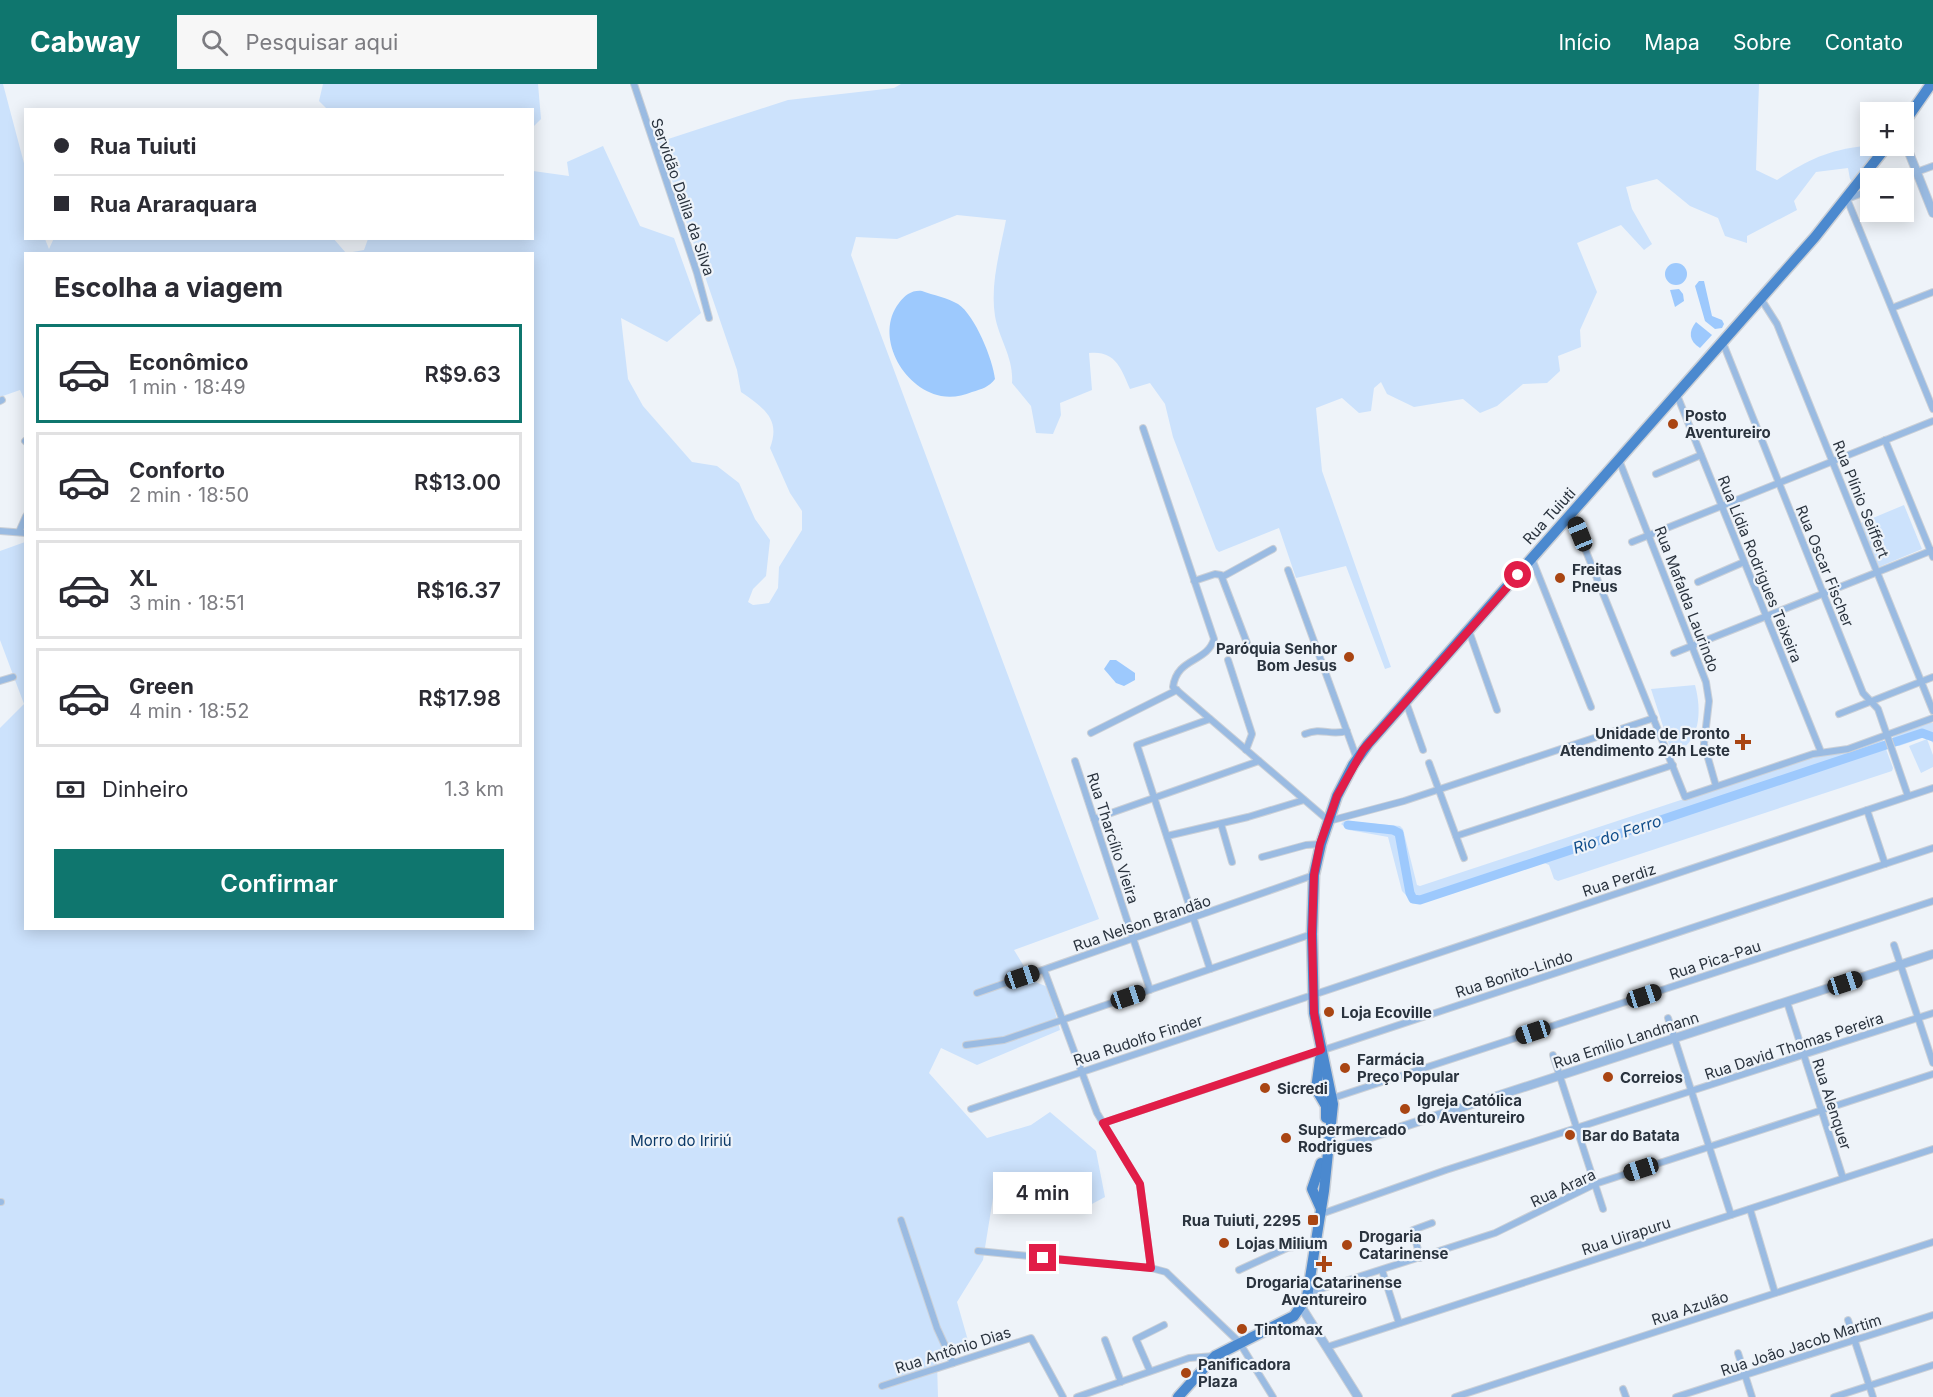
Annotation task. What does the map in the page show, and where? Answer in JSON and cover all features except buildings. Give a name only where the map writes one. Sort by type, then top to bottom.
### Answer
[{"type":"main road","points":[[1914,109],[1931,84]]},
{"type":"main road","name":"Rua Tuiuti","points":[[1302,1308],[1308,1293],[1324,1191],[1333,1098],[1315,1023],[1312,934],[1314,875],[1320,844],[1341,787],[1357,759],[1723,343],[1847,198],[1879,156]]},
{"type":"main road","name":"Rua Tuiuti","points":[[1312,1192],[1321,1167],[1326,1111],[1316,1086],[1321,1050]]},
{"type":"main road","points":[[1316,1086],[1322,1083],[1330,1084]]},
{"type":"main road","points":[[1320,1212],[1312,1192],[1324,1191]]},
{"type":"main road","points":[[1178,1397],[1215,1356],[1288,1319],[1302,1308]]},
{"type":"street","name":"Servidão Dalila da Silva","points":[[634,84],[697,273],[709,318]]},
{"type":"street","points":[[1910,156],[1933,213]]},
{"type":"street","points":[[1914,173],[1933,166]]},
{"type":"street","points":[[1860,193],[1847,198],[1933,409]]},
{"type":"street","points":[[1892,308],[1933,292]]},
{"type":"street","name":"Rua Plínio Seiffert","points":[[1761,299],[1777,324],[1933,711]]},
{"type":"street","name":"Rua Oscar Fischer","points":[[1723,343],[1863,693],[1878,709],[1908,796]]},
{"type":"street","name":"Rua Lídia Rodrigues Teixeira","points":[[1677,395],[1821,752]]},
{"type":"street","points":[[1632,542],[1933,421]]},
{"type":"street","points":[[1143,428],[1214,639],[1204,653],[1179,669],[1173,687],[1329,821],[1439,789],[1654,718]]},
{"type":"street","points":[[1674,653],[1877,572],[1932,553],[1886,440]]},
{"type":"street","points":[[1656,474],[1701,455]]},
{"type":"street","name":"Rua Mafalda Laurindo","points":[[1619,460],[1693,646],[1708,691],[1704,744],[1716,786]]},
{"type":"street","points":[[1571,514],[1685,796],[1821,752],[1889,740],[1933,717]]},
{"type":"street","points":[[0,531],[22,533]]},
{"type":"street","points":[[1222,577],[1273,549]]},
{"type":"street","points":[[1532,559],[1591,707]]},
{"type":"street","points":[[1698,582],[1744,562]]},
{"type":"street","points":[[1288,570],[1357,759]]},
{"type":"street","points":[[1194,581],[1215,573],[1222,577],[1247,643]]},
{"type":"street","points":[[1469,631],[1497,710]]},
{"type":"street","points":[[1228,660],[1252,734],[1246,750]]},
{"type":"street","points":[[0,681],[13,677]]},
{"type":"street","points":[[1839,714],[1933,677]]},
{"type":"street","points":[[1091,733],[1177,690]]},
{"type":"street","points":[[1406,702],[1423,750]]},
{"type":"street","points":[[1210,719],[1137,745],[1210,969]]},
{"type":"street","points":[[1305,734],[1319,729],[1333,734],[1347,731]]},
{"type":"street","name":"Rua Tharcílio Vieira","points":[[1075,761],[1150,990]]},
{"type":"street","points":[[1094,819],[1259,761]]},
{"type":"street","points":[[1429,763],[1464,858]]},
{"type":"street","points":[[1456,836],[1672,765]]},
{"type":"street","name":"Rua Perdiz","points":[[1314,995],[1933,788]]},
{"type":"street","points":[[1167,836],[1221,824],[1304,800]]},
{"type":"street","points":[[1867,810],[1885,864]]},
{"type":"street","points":[[1221,824],[1232,862]]},
{"type":"street","points":[[1262,857],[1306,844],[1320,844]]},
{"type":"street","name":"Rua Bonito-Lindo","points":[[1103,1123],[1933,848]]},
{"type":"street","name":"Rua Nelson Brandão","points":[[977,993],[1314,875]]},
{"type":"street","name":"Rua Pica-Pau","points":[[1333,1098],[1933,901]]},
{"type":"street","points":[[966,1045],[998,1042],[1312,934]]},
{"type":"street","points":[[1894,945],[1933,1063]]},
{"type":"street","name":"Rua Emílio Landmann","points":[[1328,1151],[1933,954]]},
{"type":"street","points":[[1044,970],[1103,1123],[1140,1184],[1151,1268]]},
{"type":"street","name":"Rua Rudolfo Finder","points":[[971,1109],[1314,995]]},
{"type":"street","name":"Rua Alenquer","points":[[1787,1002],[1843,1178]]},
{"type":"street","name":"Rua David Thomas Pereira","points":[[1320,1212],[1933,1014]]},
{"type":"street","points":[[1668,1018],[1731,1215]]},
{"type":"street","points":[[1553,1055],[1603,1209]]},
{"type":"street","name":"Rua Arara","points":[[1308,1293],[1505,1229],[1595,1184],[1933,1074]]},
{"type":"street","name":"Rua Uirapuru","points":[[1327,1347],[1933,1149]]},
{"type":"street","points":[[1750,1209],[1775,1293]]},
{"type":"street","points":[[901,1220],[937,1328],[953,1363]]},
{"type":"street","points":[[1420,1258],[1413,1230],[1432,1223]]},
{"type":"street","name":"Rua Azulão","points":[[1455,1397],[1933,1242]]},
{"type":"street","points":[[1239,1270],[1287,1248],[1315,1244]]},
{"type":"street","points":[[978,1251],[1151,1268],[1166,1272],[1239,1342],[1273,1397]]},
{"type":"street","points":[[1383,1270],[1399,1323]]},
{"type":"street","points":[[1302,1308],[1358,1397]]},
{"type":"street","name":"Rua João Jacob Martim","points":[[1676,1397],[1933,1316]]},
{"type":"street","points":[[1848,1320],[1874,1397]]},
{"type":"street","points":[[1150,1371],[1136,1340],[1164,1325]]},
{"type":"street","name":"Rua Antônio Dias","points":[[882,1386],[1031,1338],[1063,1397]]},
{"type":"street","points":[[1105,1340],[1121,1382]]},
{"type":"street","points":[[1738,1353],[1752,1397]]},
{"type":"street","points":[[1077,1397],[1194,1356],[1215,1356]]},
{"type":"street","points":[[1833,1397],[1933,1365]]},
{"type":"street","points":[[1623,1389],[1626,1397]]},
{"type":"green space","points":[[0,84],[3,84],[24,163],[24,240],[45,240],[49,249],[53,240],[335,240],[345,252],[24,252],[24,399],[20,390],[0,397]]},
{"type":"green space","points":[[323,84],[538,84],[541,119],[534,126],[534,108],[326,108],[319,101]]},
{"type":"green space","name":"Morro do Iririú","points":[[901,84],[1759,84],[1756,170],[1777,180],[1808,162],[1840,150],[1860,147],[1860,156],[1871,156],[1863,168],[1860,168],[1860,173],[1854,183],[1850,179],[1848,168],[1816,172],[1794,201],[1797,210],[1747,236],[1747,243],[1725,236],[1718,218],[1690,206],[1657,179],[1626,187],[1632,209],[1652,244],[1644,250],[1621,225],[1577,243],[1597,292],[1580,330],[1581,347],[1558,356],[1560,371],[1547,383],[1523,384],[1497,406],[1480,413],[1463,399],[1414,407],[1387,394],[1381,382],[1374,388],[1371,411],[1359,413],[1342,398],[1316,408],[1322,471],[1391,667],[1385,669],[1346,566],[1296,578],[1279,528],[1219,552],[1216,549],[1173,437],[1165,404],[1150,383],[1130,389],[1116,362],[1105,354],[1089,353],[1092,390],[1060,403],[1061,415],[1053,434],[1036,433],[1031,406],[1012,383],[1009,357],[995,316],[995,280],[1006,220],[957,215],[897,239],[856,237],[851,255],[1099,919],[1014,950],[1033,981],[1048,987],[1060,1030],[977,1065],[941,1048],[929,1073],[987,1138],[1031,1125],[1050,1112],[1096,1151],[1105,1197],[1077,1212],[1024,1204],[1018,1183],[993,1198],[983,1260],[957,1302],[971,1351],[937,1363],[938,1397],[0,1397],[0,728],[24,704],[24,930],[534,930],[534,252],[353,252],[364,250],[368,240],[534,240],[534,171],[569,176],[567,162],[603,146],[640,226],[674,238],[701,313],[667,342],[621,318],[628,379],[643,406],[692,462],[717,466],[739,483],[755,519],[770,540],[766,576],[753,589],[748,602],[753,605],[769,603],[778,588],[779,567],[802,530],[802,511],[790,493],[770,448],[773,438],[772,422],[757,403],[741,392],[737,370],[659,142],[788,100],[894,88]]},
{"type":"green space","points":[[1904,505],[1922,549],[1879,567],[1861,523]]},
{"type":"green space","name":"Morro do Iririú","points":[[24,542],[24,704],[0,640],[0,551]]},
{"type":"green space","points":[[1695,685],[1698,716],[1694,735],[1689,743],[1672,754],[1651,689]]},
{"type":"green space","points":[[1926,723],[1933,723],[1933,743],[1928,736],[1899,746],[1892,742],[1892,738],[1896,735]]},
{"type":"green space","points":[[1882,738],[1893,768],[1892,771],[1558,881],[1554,879],[1549,865],[1542,862],[1414,903],[1402,891],[1388,837],[1349,830],[1341,824],[1344,821],[1400,826],[1403,829],[1417,885],[1420,886],[1814,756],[1843,753]]},
{"type":"green space","points":[[1927,739],[1933,755],[1933,767],[1921,773],[1909,746]]},
{"type":"water","points":[[1676,263],[1686,270],[1687,274],[1680,284],[1676,285],[1666,278],[1665,274],[1672,264]]},
{"type":"water","points":[[1699,281],[1704,281],[1712,316],[1722,320],[1724,324],[1722,328],[1715,329],[1705,321],[1695,286]]},
{"type":"water","points":[[1679,289],[1684,301],[1675,307],[1670,290]]},
{"type":"water","points":[[922,291],[958,304],[971,318],[982,338],[994,371],[995,379],[988,386],[961,396],[941,396],[914,383],[904,371],[891,344],[892,316],[906,295]]},
{"type":"water","points":[[1696,322],[1712,335],[1700,348],[1691,336]]},
{"type":"water","points":[[1110,660],[1116,660],[1135,673],[1135,680],[1124,686],[1116,683],[1104,669]]},
{"type":"waterway","name":"Rio do Ferro","points":[[1348,825],[1393,830],[1399,833],[1410,893],[1413,899],[1420,900],[1922,733],[1933,737]]},
{"type":"place","name":"Posto Aventureiro","points":[[1673,424]]},
{"type":"place","name":"Freitas Pneus","points":[[1560,578]]},
{"type":"place","name":"Paróquia Senhor Bom Jesus","points":[[1349,657]]},
{"type":"place","name":"Unidade de Pronto Atendimento 24h Leste","points":[[1743,742]]},
{"type":"place","name":"Loja Ecoville","points":[[1329,1012]]},
{"type":"place","name":"Farmácia Preço Popular","points":[[1345,1068]]},
{"type":"place","name":"Correios","points":[[1608,1077]]},
{"type":"place","name":"Sicredi","points":[[1265,1088]]},
{"type":"place","name":"Igreja Católica do Aventureiro","points":[[1405,1109]]},
{"type":"place","name":"Bar do Batata","points":[[1570,1135]]},
{"type":"place","name":"Supermercado Rodrigues","points":[[1286,1138]]},
{"type":"place","name":"Rua Tuiuti, 2295","points":[[1313,1220]]},
{"type":"place","name":"Lojas Milium","points":[[1224,1243]]},
{"type":"place","name":"Drogaria Catarinense","points":[[1347,1245]]},
{"type":"place","name":"Drogaria Catarinense Aventureiro","points":[[1324,1264]]},
{"type":"place","name":"Tintomax","points":[[1242,1329]]},
{"type":"place","name":"Panificadora Plaza","points":[[1186,1373]]},
{"type":"route","points":[[1043,1258],[1151,1268],[1144,1199],[1140,1184],[1103,1123],[1321,1050],[1314,1013],[1312,934],[1314,875],[1320,844],[1337,796],[1363,750],[1518,575]]}]
